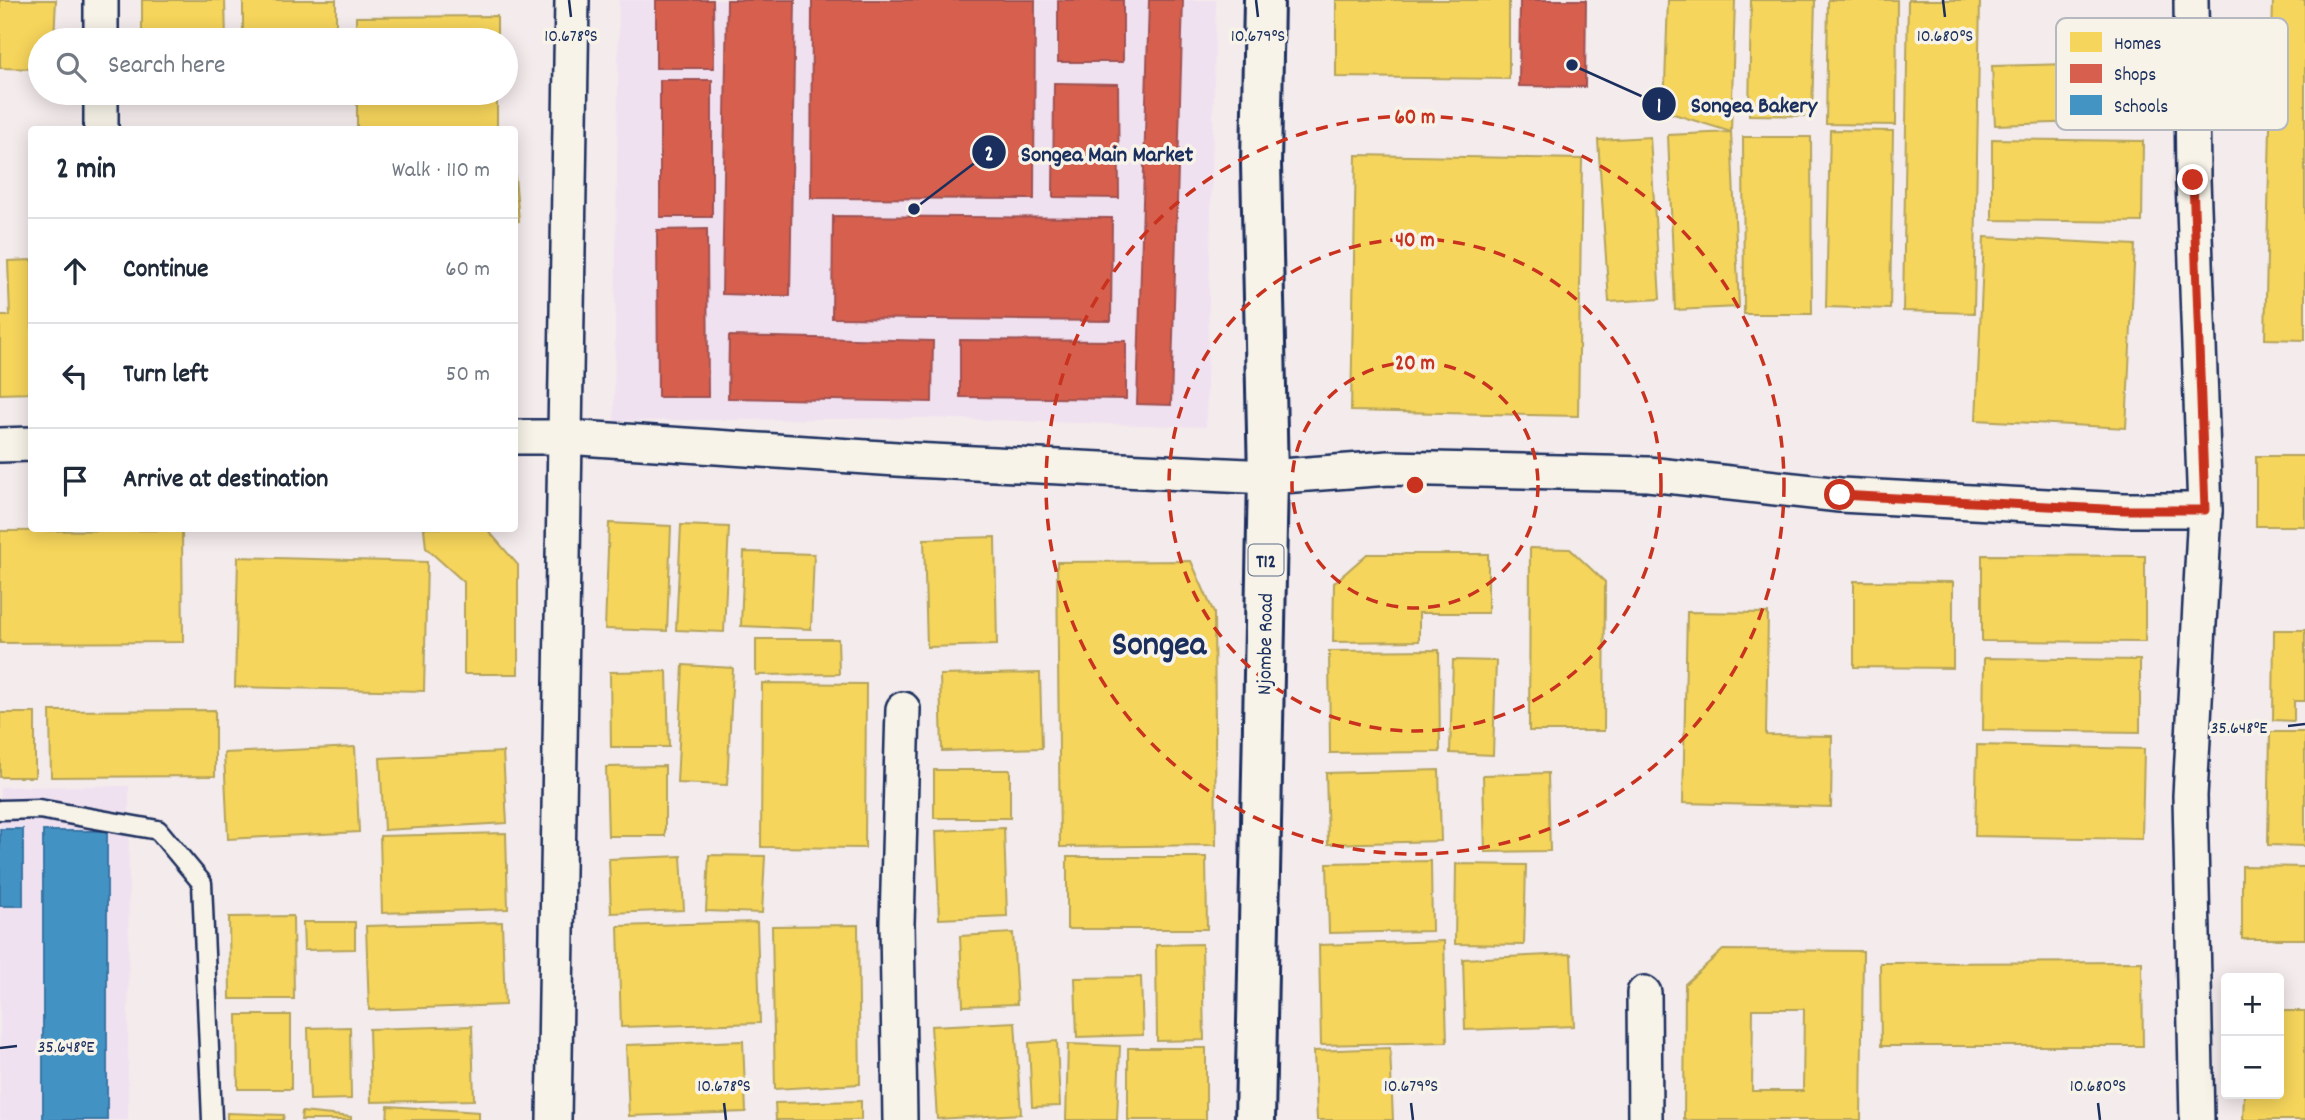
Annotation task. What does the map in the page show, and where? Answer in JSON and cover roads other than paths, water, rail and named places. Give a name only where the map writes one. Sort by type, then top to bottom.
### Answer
[{"type":"highway","name":"Njombe Road","points":[[1255,1120],[1268,477],[1261,165],[1264,0]]},
{"type":"street","points":[[101,0],[101,28]]},
{"type":"street","points":[[554,1120],[572,0]]},
{"type":"street","points":[[2191,0],[2191,18]]},
{"type":"street","points":[[101,105],[101,126]]},
{"type":"street","points":[[2192,130],[2205,510],[2190,796],[2197,1120]]},
{"type":"street","points":[[518,437],[565,437],[912,460],[1268,477],[1389,468],[1648,474],[1840,495],[2124,510],[2205,510]]},
{"type":"street","points":[[0,445],[28,444]]},
{"type":"street","points":[[900,1120],[897,923],[903,709]]},
{"type":"street","points":[[1644,993],[1646,1120]]},
{"type":"lane","points":[[0,810],[39,809],[158,830],[202,883],[212,1120]]},
{"type":"place","name":"Songea Bakery","points":[[1572,65]]},
{"type":"place","name":"Songea Main Market","points":[[914,209]]},
{"type":"district","name":"Songea","points":[[1159,642]]}]
